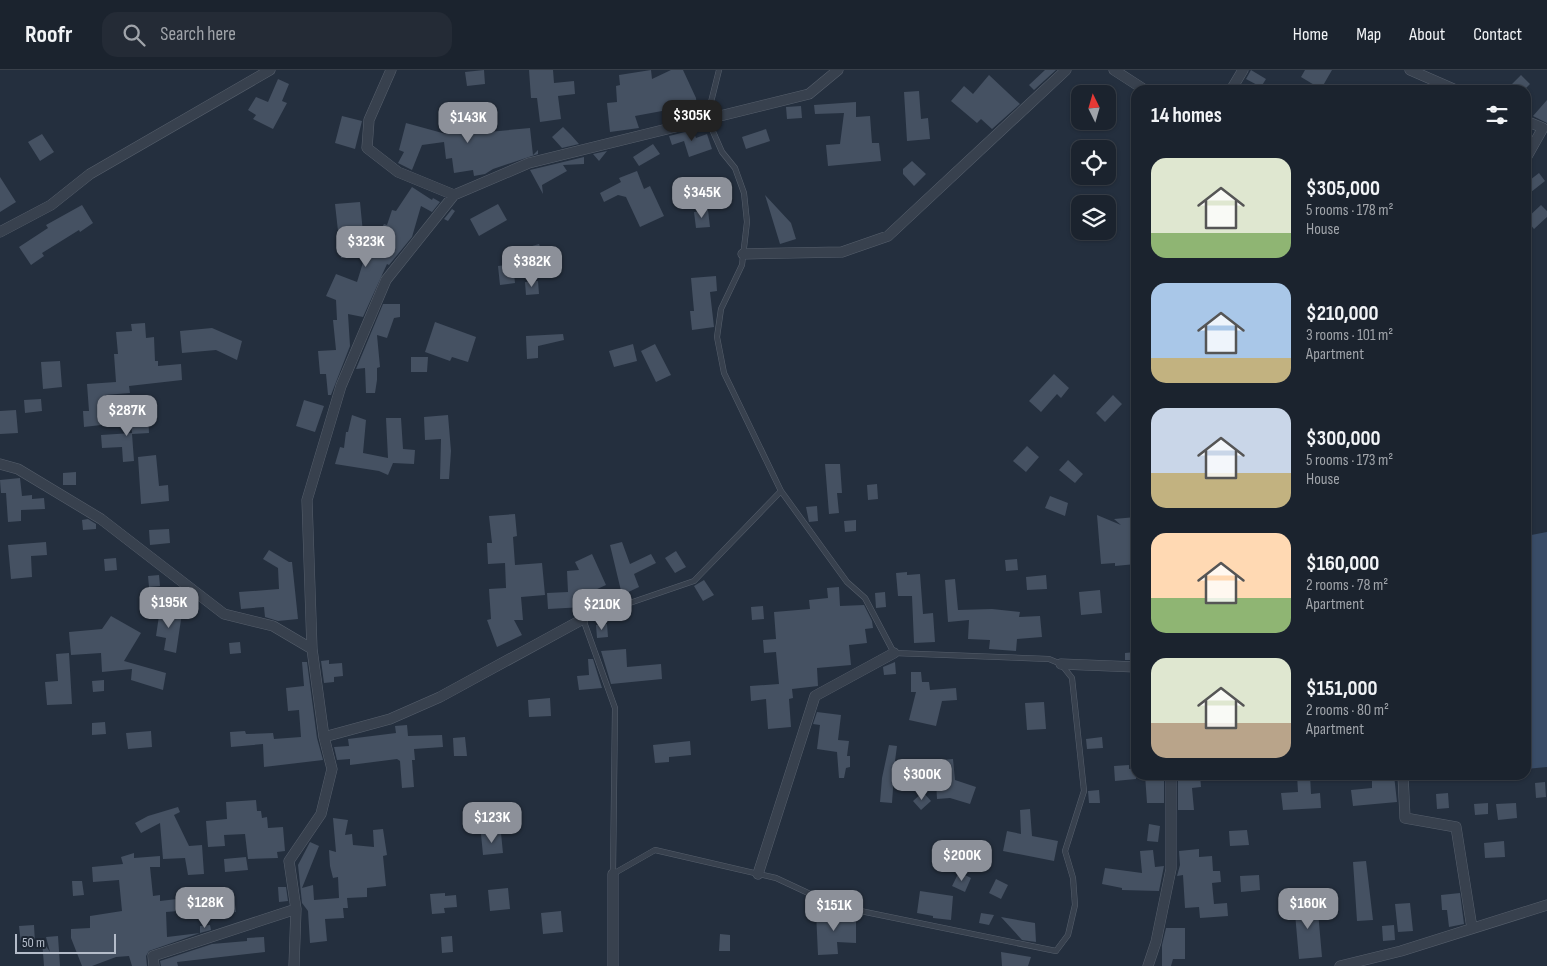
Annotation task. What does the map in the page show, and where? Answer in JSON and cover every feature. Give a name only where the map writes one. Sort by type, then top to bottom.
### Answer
[{"type":"street","points":[[0,232],[51,205],[90,174],[270,70]]},
{"type":"street","points":[[390,70],[369,120],[366,148],[398,172],[454,195]]},
{"type":"street","points":[[294,966],[296,909],[289,861],[322,814],[332,769],[324,737],[312,649],[307,500],[341,386],[386,280],[454,195],[529,163],[809,94],[838,70]]},
{"type":"street","points":[[743,254],[842,252],[888,236],[1066,70]]},
{"type":"street","points":[[1114,70],[1137,85]]},
{"type":"street","points":[[1234,85],[1243,70]]},
{"type":"street","points":[[1410,70],[1444,85]]},
{"type":"street","points":[[1531,123],[1543,128],[1531,149]]},
{"type":"street","points":[[0,464],[18,469],[101,519],[224,614],[273,626],[312,649]]},
{"type":"street","points":[[324,737],[390,719],[440,697],[583,619]]},
{"type":"street","points":[[758,874],[815,696],[894,653]]},
{"type":"street","points":[[1061,664],[1131,667]]},
{"type":"street","points":[[1148,966],[1156,942],[1171,869],[1171,780]]},
{"type":"street","points":[[1403,780],[1405,818],[1456,827],[1472,928]]},
{"type":"street","points":[[613,966],[614,874]]},
{"type":"street","points":[[1340,966],[1401,950],[1547,905]]},
{"type":"street","points":[[154,966],[154,956],[296,909]]},
{"type":"lane","points":[[614,874],[655,850],[776,878],[836,906],[1056,951],[1068,935],[1075,905],[1073,878],[1065,851],[1084,791],[1072,678],[1061,664],[1049,659],[894,653],[866,598],[848,582],[780,491],[724,373],[717,337],[721,309],[742,265],[748,222],[744,192],[735,168],[722,152],[707,118],[719,70]]},
{"type":"lane","points":[[614,874],[615,708],[583,619],[694,581],[780,491]]},
{"type":"water","points":[[1547,532],[1547,767],[1531,769],[1531,535]]},
{"type":"building","points":[[484,70],[485,84],[467,86],[465,72]]},
{"type":"building","points":[[529,70],[553,70],[554,83],[574,81],[575,94],[558,96],[561,119],[540,122],[537,98],[531,98]]},
{"type":"building","points":[[651,70],[652,79],[671,70],[683,70],[696,98],[697,109],[662,111],[635,116],[639,128],[610,132],[607,103],[617,102],[616,86],[620,85],[619,75]]},
{"type":"building","points":[[1045,70],[1056,70],[1034,90],[1029,85]]},
{"type":"building","points":[[1251,70],[1266,79],[1262,85],[1257,85],[1246,79]]},
{"type":"building","points":[[1305,70],[1332,70],[1323,85],[1314,85],[1301,77]]},
{"type":"building","points":[[989,75],[1020,104],[992,129],[981,119],[977,123],[951,101],[964,86],[973,94]]},
{"type":"building","points":[[1521,75],[1530,84],[1513,85],[1512,84]]},
{"type":"building","points":[[278,79],[289,84],[282,101],[287,103],[273,129],[253,119],[256,115],[248,110],[256,97],[268,102]]},
{"type":"building","points":[[919,91],[921,119],[928,118],[930,139],[907,141],[904,92]]},
{"type":"building","points":[[1547,100],[1547,123],[1533,116]]},
{"type":"building","points":[[856,102],[856,117],[870,116],[872,143],[879,143],[881,161],[828,166],[826,145],[840,144],[844,113],[815,114],[814,105]]},
{"type":"building","points":[[454,105],[455,110],[469,108],[471,124],[477,123],[478,133],[530,128],[533,155],[538,150],[538,154],[493,169],[485,174],[474,176],[473,170],[454,173],[452,158],[446,159],[444,142],[422,145],[412,170],[398,163],[404,152],[399,150],[406,123],[446,134],[442,106]]},
{"type":"building","points":[[801,106],[802,118],[787,119],[786,107]]},
{"type":"building","points":[[342,116],[362,121],[355,149],[335,143]]},
{"type":"building","points":[[563,127],[579,144],[562,148],[552,137]]},
{"type":"building","points":[[766,129],[770,141],[746,149],[742,137]]},
{"type":"building","points":[[693,130],[696,138],[707,134],[712,149],[689,157],[684,141],[672,145],[669,136]]},
{"type":"building","points":[[42,134],[54,152],[40,161],[28,142]]},
{"type":"building","points":[[653,144],[660,154],[639,166],[633,157]]},
{"type":"building","points":[[607,151],[599,161],[593,154]]},
{"type":"building","points":[[584,157],[584,164],[563,165],[567,171],[542,185],[543,194],[530,170]]},
{"type":"building","points":[[912,161],[926,174],[914,186],[903,174],[903,169]]},
{"type":"building","points":[[637,171],[644,189],[650,186],[664,216],[640,227],[626,197],[618,195],[604,202],[600,193],[621,182],[619,178]]},
{"type":"building","points":[[1539,173],[1545,181],[1531,192],[1531,179]]},
{"type":"building","points":[[0,177],[16,202],[0,212]]},
{"type":"building","points":[[412,187],[432,200],[433,198],[440,202],[432,212],[421,206],[412,237],[389,265],[387,264],[363,317],[348,314],[350,346],[331,395],[328,395],[326,374],[320,374],[318,351],[336,350],[333,320],[337,320],[336,300],[326,296],[336,274],[357,282],[365,256],[341,258],[335,204],[360,202],[363,233],[380,231],[384,224],[387,225],[392,210],[396,211]]},
{"type":"building","points":[[765,195],[791,223],[796,239],[780,244]]},
{"type":"building","points":[[498,204],[507,220],[479,236],[470,219]]},
{"type":"building","points":[[82,205],[93,223],[42,253],[44,256],[31,265],[19,247],[48,228],[46,225]]},
{"type":"building","points":[[1541,205],[1547,211],[1547,217],[1534,229],[1531,225],[1531,214]]},
{"type":"building","points":[[452,209],[455,211],[448,221],[444,219]]},
{"type":"building","points":[[708,210],[710,227],[696,228],[694,212]]},
{"type":"building","points":[[539,244],[543,254],[526,260],[522,249]]},
{"type":"building","points":[[513,264],[515,283],[500,285],[498,266]]},
{"type":"building","points":[[716,276],[717,291],[710,292],[714,327],[692,330],[690,311],[694,311],[691,278]]},
{"type":"building","points":[[538,281],[539,294],[526,295],[525,282]]},
{"type":"building","points":[[383,304],[400,304],[400,317],[394,318],[387,338],[377,335],[380,367],[377,368],[375,393],[366,393],[365,368],[356,369]]},
{"type":"building","points":[[435,322],[476,337],[468,362],[452,357],[450,361],[425,352]]},
{"type":"building","points":[[145,323],[146,338],[154,337],[155,361],[158,361],[158,366],[181,364],[182,380],[129,386],[130,393],[105,395],[105,404],[99,405],[101,425],[84,427],[83,411],[89,411],[87,384],[116,382],[114,354],[118,354],[116,332],[132,331],[131,324]]},
{"type":"building","points":[[212,328],[242,341],[237,360],[216,350],[182,353],[180,331]]},
{"type":"building","points":[[563,334],[564,340],[538,346],[538,358],[527,359],[526,336]]},
{"type":"building","points":[[633,344],[637,361],[614,367],[609,351]]},
{"type":"building","points":[[655,344],[671,375],[656,382],[641,351]]},
{"type":"building","points":[[411,357],[428,357],[427,372],[411,372]]},
{"type":"building","points":[[60,361],[62,387],[43,389],[41,362]]},
{"type":"building","points":[[1054,374],[1069,388],[1061,398],[1057,394],[1041,412],[1029,401]]},
{"type":"building","points":[[1113,395],[1122,404],[1105,422],[1096,413]]},
{"type":"building","points":[[41,399],[42,411],[25,413],[24,400]]},
{"type":"building","points":[[304,400],[324,406],[315,432],[296,426]]},
{"type":"building","points":[[16,410],[18,433],[0,434],[0,411]]},
{"type":"building","points":[[148,414],[149,433],[132,434],[134,461],[123,462],[122,447],[102,448],[101,435],[132,433],[130,415]]},
{"type":"building","points":[[352,415],[366,420],[363,453],[388,458],[386,418],[401,418],[403,449],[415,450],[414,464],[393,463],[388,475],[379,471],[335,464],[340,447],[344,448],[346,432],[348,432]]},
{"type":"building","points":[[448,415],[451,451],[449,479],[440,479],[441,439],[425,440],[424,417]]},
{"type":"building","points":[[1027,446],[1039,457],[1026,472],[1013,461]]},
{"type":"building","points":[[156,455],[159,486],[168,485],[169,501],[141,504],[138,457]]},
{"type":"building","points":[[1068,460],[1083,474],[1075,483],[1059,470]]},
{"type":"building","points":[[825,464],[840,464],[842,493],[837,493],[839,513],[829,514]]},
{"type":"building","points":[[76,472],[76,485],[63,485],[63,473]]},
{"type":"building","points":[[20,478],[22,496],[32,495],[32,499],[44,498],[45,509],[21,510],[21,521],[8,522],[6,493],[1,493],[0,480]]},
{"type":"building","points":[[877,484],[878,499],[868,500],[867,485]]},
{"type":"building","points":[[1050,496],[1068,503],[1065,516],[1045,508]]},
{"type":"building","points":[[817,506],[818,521],[809,522],[806,507]]},
{"type":"building","points":[[515,514],[517,536],[513,537],[515,565],[542,563],[545,595],[521,597],[523,620],[514,620],[522,635],[497,647],[487,620],[491,619],[489,589],[506,588],[505,563],[488,564],[487,543],[492,543],[489,516]]},
{"type":"building","points":[[1097,515],[1121,525],[1114,519],[1131,517],[1131,564],[1115,566],[1115,563],[1101,564]]},
{"type":"building","points":[[88,519],[96,524],[96,529],[83,530],[82,520]]},
{"type":"building","points":[[856,520],[856,531],[845,532],[844,521]]},
{"type":"building","points":[[169,529],[170,543],[150,545],[149,530]]},
{"type":"building","points":[[46,542],[47,555],[31,556],[32,577],[11,579],[8,545]]},
{"type":"building","points":[[622,542],[630,564],[651,554],[656,563],[634,574],[639,587],[622,595],[610,545]]},
{"type":"building","points":[[269,550],[292,562],[298,619],[278,621],[265,617],[264,607],[241,609],[239,592],[279,589],[278,568],[263,559]]},
{"type":"building","points":[[676,551],[686,567],[675,573],[665,558]]},
{"type":"building","points":[[592,554],[606,585],[584,595],[584,607],[548,609],[547,593],[568,592],[567,571],[579,570],[575,562]]},
{"type":"building","points":[[116,558],[117,570],[105,571],[104,559]]},
{"type":"building","points":[[1017,559],[1018,570],[1006,571],[1005,560]]},
{"type":"building","points":[[907,572],[907,575],[920,574],[923,614],[933,613],[935,642],[914,643],[912,596],[898,596],[896,573]]},
{"type":"building","points":[[159,575],[160,586],[149,587],[148,576]]},
{"type":"building","points":[[1046,575],[1047,589],[1027,590],[1026,577]]},
{"type":"building","points":[[955,579],[958,610],[992,609],[1020,612],[1019,617],[1040,616],[1042,637],[1017,639],[1016,651],[989,649],[990,640],[968,639],[969,620],[948,622],[945,580]]},
{"type":"building","points":[[704,580],[714,595],[703,601],[694,586]]},
{"type":"building","points":[[839,587],[840,606],[864,605],[872,621],[873,628],[865,629],[867,643],[849,645],[851,665],[817,668],[818,686],[792,689],[793,698],[789,699],[791,727],[768,729],[766,699],[751,701],[750,686],[779,684],[776,652],[764,653],[763,640],[776,639],[774,612],[810,609],[809,600],[828,598],[827,588]]},
{"type":"building","points":[[1100,590],[1102,613],[1081,615],[1079,592]]},
{"type":"building","points":[[885,592],[886,607],[876,608],[875,593]]},
{"type":"building","points":[[763,606],[764,619],[752,620],[751,607]]},
{"type":"building","points":[[160,609],[182,613],[176,653],[164,650],[166,638],[156,636]]},
{"type":"building","points":[[111,616],[141,633],[124,661],[166,673],[163,690],[131,680],[132,669],[102,672],[101,653],[71,655],[69,632],[102,629]]},
{"type":"building","points":[[607,624],[608,637],[597,638],[596,625]]},
{"type":"building","points":[[240,642],[241,653],[230,654],[229,643]]},
{"type":"building","points":[[626,649],[627,667],[661,664],[662,679],[611,684],[601,651]]},
{"type":"building","points":[[1131,652],[1131,660],[1125,660],[1125,653]]},
{"type":"building","points":[[69,653],[72,704],[47,705],[45,682],[58,681],[56,654]]},
{"type":"building","points":[[588,659],[593,659],[602,688],[579,690],[577,676],[589,675]]},
{"type":"building","points":[[329,660],[329,664],[342,663],[343,676],[334,677],[334,682],[324,683],[321,661]]},
{"type":"building","points":[[302,662],[307,662],[317,738],[323,760],[264,767],[263,744],[231,747],[230,732],[245,731],[246,734],[273,733],[274,739],[301,737],[299,710],[288,711],[286,688],[304,686]]},
{"type":"building","points":[[895,662],[896,674],[884,675],[883,667]]},
{"type":"building","points":[[911,672],[921,672],[922,682],[929,682],[930,690],[956,688],[957,700],[942,701],[936,726],[909,720],[916,692],[911,692]]},
{"type":"building","points":[[104,680],[104,691],[93,692],[92,681]]},
{"type":"building","points":[[550,698],[551,716],[529,717],[528,700]]},
{"type":"building","points":[[1044,702],[1046,729],[1027,730],[1025,703]]},
{"type":"building","points":[[817,712],[841,715],[838,740],[849,741],[847,756],[850,756],[850,767],[846,768],[844,778],[839,778],[837,752],[817,749],[820,725],[813,724]]},
{"type":"building","points":[[105,722],[106,734],[92,735],[92,723]]},
{"type":"building","points":[[407,725],[408,736],[442,735],[443,747],[414,749],[415,760],[412,760],[414,787],[402,788],[400,761],[397,759],[350,765],[350,759],[337,760],[334,747],[349,746],[348,739],[396,733],[395,726]]},
{"type":"building","points":[[151,731],[152,747],[128,749],[126,733]]},
{"type":"building","points":[[465,737],[467,756],[454,756],[453,738]]},
{"type":"building","points":[[1102,737],[1103,748],[1087,749],[1086,739]]},
{"type":"building","points":[[690,741],[691,755],[669,757],[669,762],[655,763],[653,745]]},
{"type":"building","points":[[889,745],[897,746],[895,761],[911,763],[906,779],[894,775],[892,803],[880,802],[882,778]]},
{"type":"building","points":[[953,759],[955,780],[976,787],[970,804],[950,798],[937,799],[936,781],[943,780],[942,760]]},
{"type":"building","points":[[1129,765],[1131,779],[1115,781],[1114,766]]},
{"type":"building","points":[[1145,780],[1164,780],[1164,803],[1147,803]]},
{"type":"building","points":[[1178,780],[1200,780],[1201,787],[1192,788],[1194,810],[1178,810]]},
{"type":"building","points":[[1297,780],[1310,780],[1311,794],[1320,793],[1321,808],[1283,810],[1281,793],[1298,792]]},
{"type":"building","points":[[1372,780],[1395,780],[1397,802],[1353,806],[1351,790],[1372,788]]},
{"type":"building","points":[[1545,782],[1546,797],[1536,798],[1535,783]]},
{"type":"building","points":[[1099,790],[1100,803],[1089,803],[1088,791]]},
{"type":"building","points":[[923,792],[931,801],[921,810],[913,801]]},
{"type":"building","points":[[1448,793],[1449,808],[1437,809],[1436,794]]},
{"type":"building","points":[[256,800],[257,811],[261,811],[262,818],[267,817],[268,828],[283,827],[285,851],[277,852],[278,858],[248,859],[245,834],[224,835],[225,846],[208,847],[206,821],[227,819],[226,802]]},
{"type":"building","points":[[1488,803],[1488,814],[1475,815],[1474,804]]},
{"type":"building","points":[[1516,803],[1517,818],[1498,820],[1496,804]]},
{"type":"building","points":[[178,807],[180,812],[174,815],[189,846],[202,845],[204,874],[188,875],[185,858],[163,859],[160,823],[141,833],[135,823],[148,816]]},
{"type":"building","points":[[1030,809],[1032,836],[1058,841],[1054,861],[1003,851],[1007,831],[1021,834],[1020,810]]},
{"type":"building","points":[[333,818],[348,820],[345,835],[352,834],[353,845],[374,847],[373,830],[383,829],[387,855],[383,856],[386,886],[367,888],[367,897],[347,898],[348,908],[343,908],[344,918],[325,919],[327,941],[310,943],[308,911],[302,903],[298,865],[310,842],[319,846],[302,888],[313,885],[314,900],[339,898],[338,877],[333,878],[330,866],[329,850],[336,852]]},
{"type":"building","points":[[1149,824],[1160,826],[1158,842],[1147,841]]},
{"type":"building","points":[[1247,830],[1249,845],[1230,846],[1229,831]]},
{"type":"building","points":[[501,833],[503,853],[483,855],[481,834]]},
{"type":"building","points":[[1504,841],[1505,857],[1485,858],[1484,843]]},
{"type":"building","points":[[1199,849],[1199,857],[1212,856],[1213,871],[1220,871],[1221,882],[1212,883],[1214,904],[1227,903],[1228,916],[1200,918],[1199,907],[1185,908],[1183,875],[1177,876],[1180,865],[1179,851]]},
{"type":"building","points":[[1153,850],[1155,867],[1164,866],[1159,891],[1122,890],[1122,888],[1102,884],[1105,868],[1142,873],[1140,851]]},
{"type":"building","points":[[134,853],[134,858],[160,856],[160,867],[150,867],[153,896],[160,895],[160,901],[177,899],[178,911],[166,912],[167,937],[200,933],[149,951],[146,956],[147,966],[132,966],[129,956],[116,957],[92,966],[82,966],[71,938],[71,929],[90,928],[90,916],[122,911],[119,880],[93,882],[92,867],[123,864],[121,857]]},
{"type":"building","points":[[246,857],[248,870],[225,872],[224,859]]},
{"type":"building","points":[[1366,861],[1373,920],[1357,921],[1353,862]]},
{"type":"building","points":[[959,872],[971,878],[965,892],[952,886]]},
{"type":"building","points":[[1259,875],[1260,890],[1241,892],[1240,876]]},
{"type":"building","points":[[996,879],[1008,885],[1001,899],[989,893]]},
{"type":"building","points":[[72,881],[82,881],[84,895],[73,896]]},
{"type":"building","points":[[278,887],[286,887],[288,901],[279,902]]},
{"type":"building","points":[[508,888],[510,909],[490,911],[488,890]]},
{"type":"building","points":[[233,890],[236,912],[214,914],[213,892]]},
{"type":"building","points":[[920,891],[953,896],[951,920],[933,918],[933,916],[917,913]]},
{"type":"building","points":[[445,893],[445,896],[456,895],[457,907],[444,908],[445,913],[432,914],[430,894]]},
{"type":"building","points":[[1460,893],[1464,924],[1449,927],[1447,910],[1442,910],[1441,895]]},
{"type":"building","points":[[1317,900],[1322,957],[1299,959],[1294,902]]},
{"type":"building","points":[[1410,903],[1413,931],[1398,932],[1395,904]]},
{"type":"building","points":[[561,911],[563,932],[543,934],[541,913]]},
{"type":"building","points":[[836,911],[836,918],[856,918],[856,943],[837,942],[838,954],[818,955],[816,912]]},
{"type":"building","points":[[981,913],[994,915],[989,925],[979,923]]},
{"type":"building","points":[[1001,917],[1035,923],[1036,942],[1022,940]]},
{"type":"building","points":[[34,925],[35,943],[21,944],[19,926]]},
{"type":"building","points":[[210,925],[211,930],[200,933],[200,926]]},
{"type":"building","points":[[1394,925],[1395,940],[1383,941],[1382,926]]},
{"type":"building","points":[[1166,928],[1185,928],[1185,959],[1173,959],[1171,966],[1162,966],[1162,945]]},
{"type":"building","points":[[720,934],[730,935],[730,951],[719,951]]},
{"type":"building","points":[[58,936],[60,966],[44,966],[42,940],[50,952],[46,937]]},
{"type":"building","points":[[452,936],[453,952],[442,953],[441,937]]},
{"type":"building","points":[[264,937],[265,952],[177,962],[178,966],[161,966],[160,961],[212,944],[247,941],[247,938]]},
{"type":"building","points":[[1001,952],[1031,957],[1028,966],[1002,966]]}]
